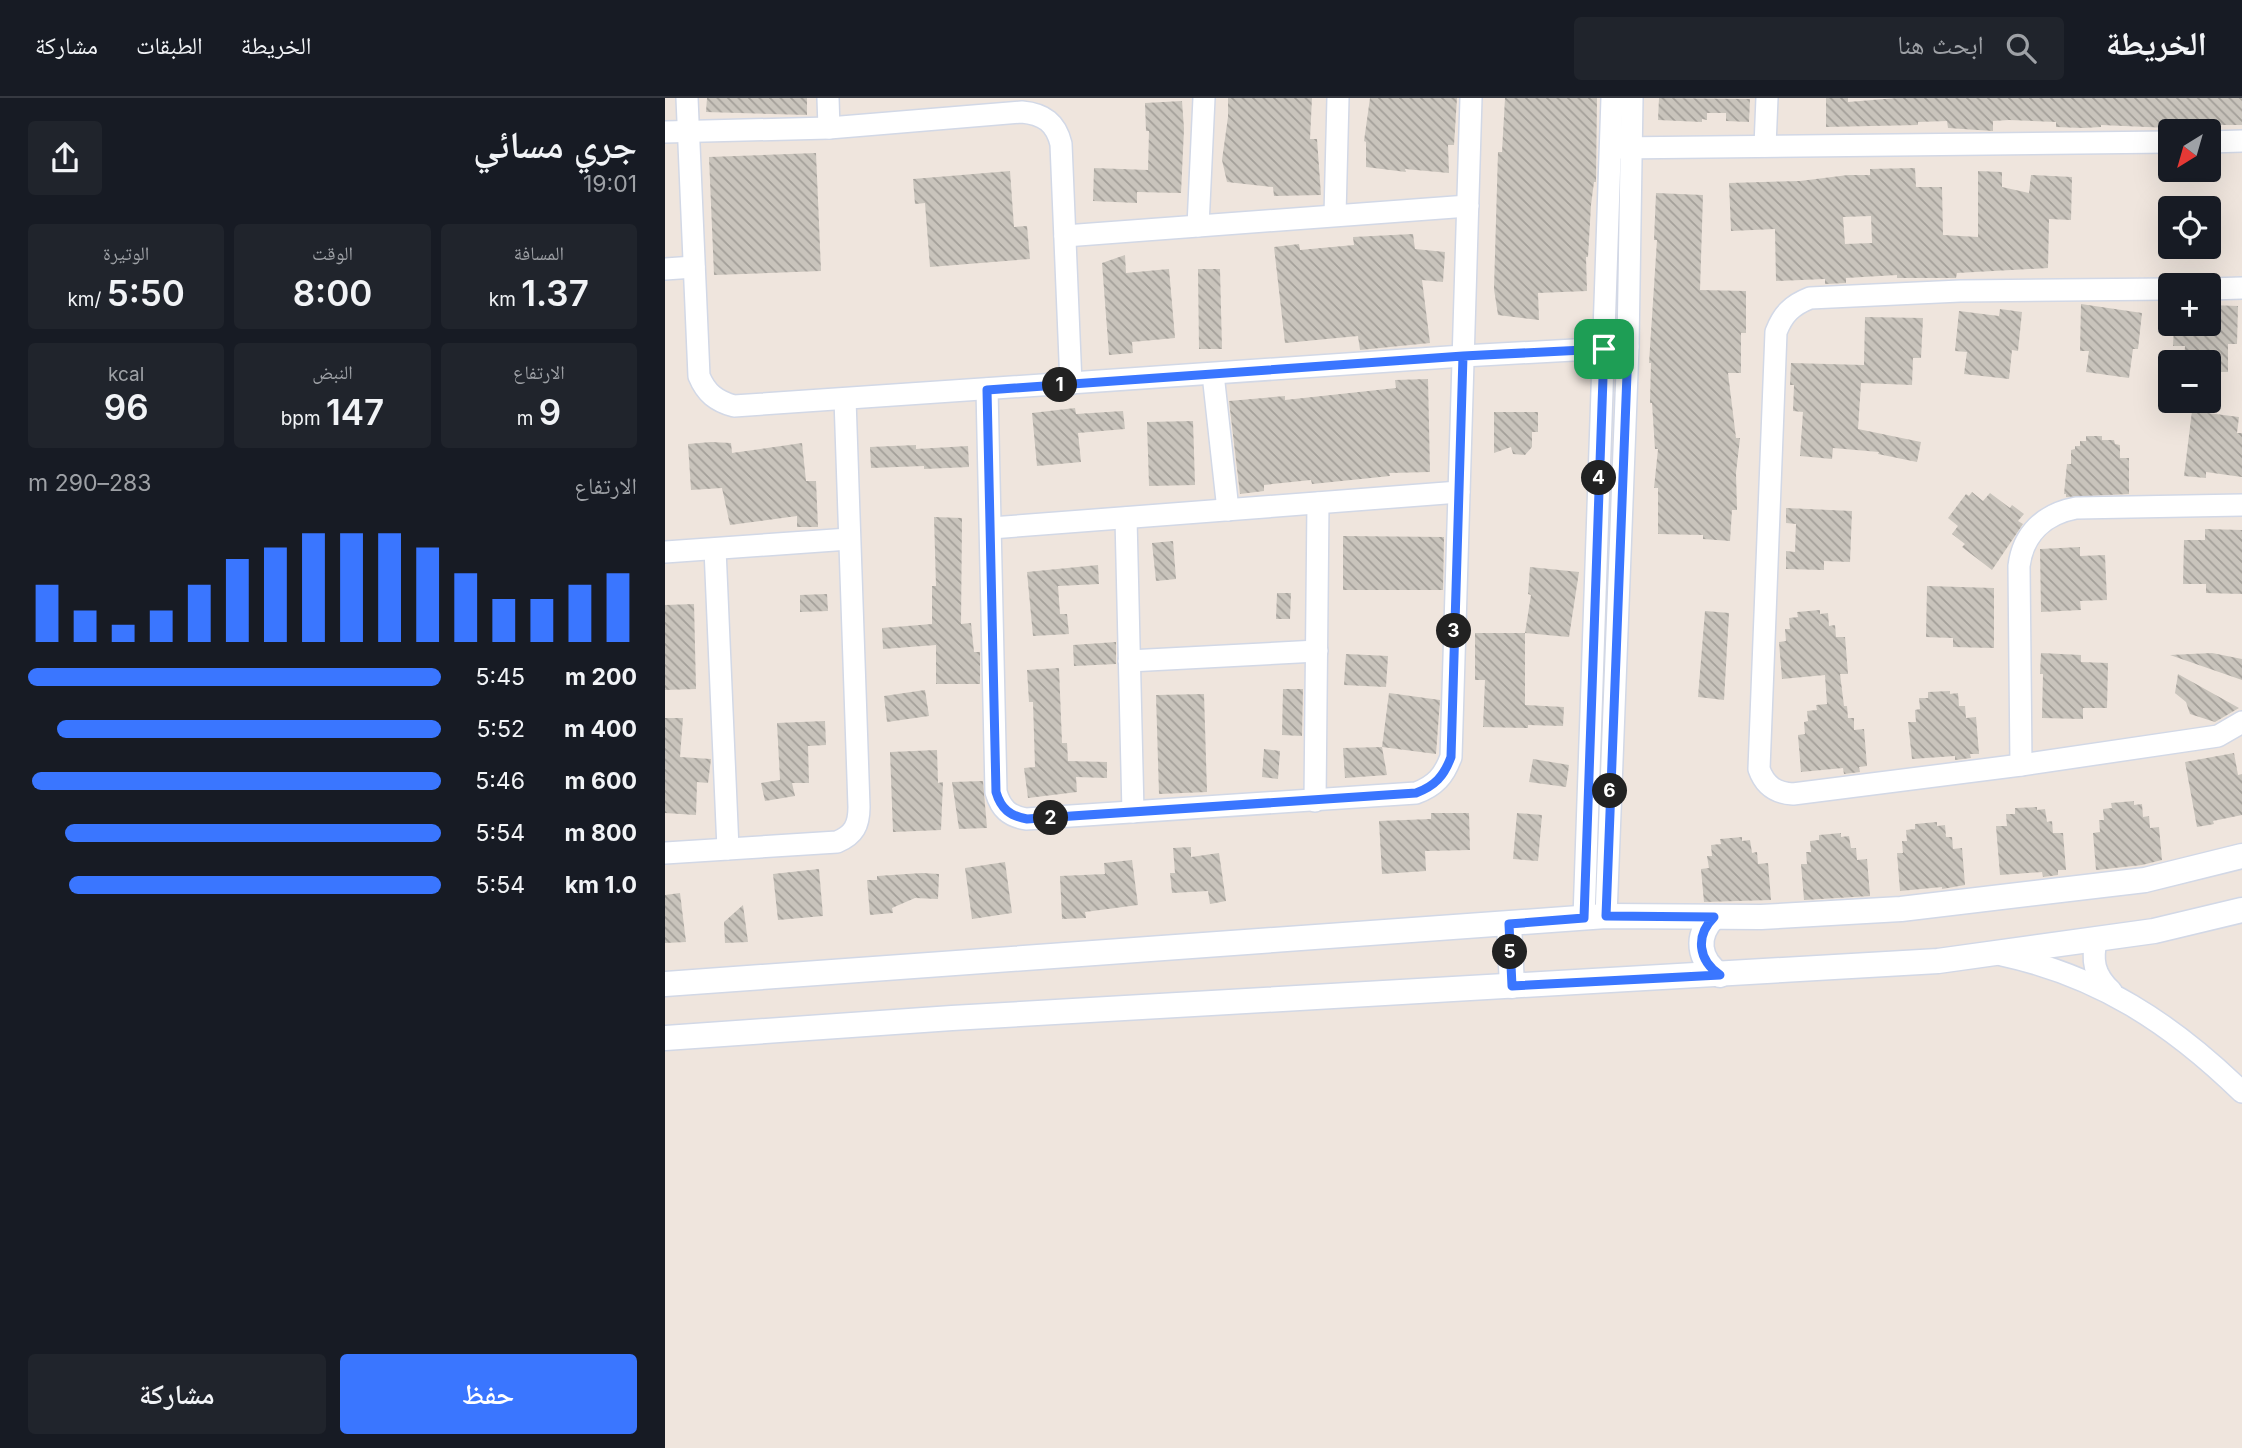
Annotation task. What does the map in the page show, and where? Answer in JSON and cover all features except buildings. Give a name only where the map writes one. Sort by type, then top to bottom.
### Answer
[{"type":"street","points":[[687,98],[699,376],[712,396],[734,406],[1463,356],[1628,348]]},
{"type":"street","points":[[828,98],[828,128]]},
{"type":"street","points":[[1198,226],[1204,98]]},
{"type":"street","points":[[1335,215],[1338,98]]},
{"type":"street","points":[[987,390],[996,792],[999,803],[1006,811],[1015,817],[1027,819],[1315,801],[1416,793],[1429,789],[1447,770],[1451,757],[1471,98]]},
{"type":"street","points":[[1595,917],[1628,348],[1620,148],[1612,98]]},
{"type":"street","points":[[1595,917],[1604,349],[1620,148],[1632,98]]},
{"type":"street","points":[[1765,146],[1767,98]]},
{"type":"street","points":[[665,132],[828,128],[1022,112],[1044,117],[1053,124],[1062,144],[1072,384]]},
{"type":"street","points":[[2221,142],[2242,141]]},
{"type":"street","points":[[1620,148],[2158,142]]},
{"type":"street","points":[[1065,236],[1468,206]]},
{"type":"street","points":[[665,269],[694,267]]},
{"type":"street","points":[[2221,289],[2242,288]]},
{"type":"street","points":[[2158,289],[1960,291],[1810,298],[1788,310],[1780,320],[1776,332],[1759,769],[1776,791],[1793,794],[2218,736],[2242,722]]},
{"type":"street","points":[[1213,374],[1229,510]]},
{"type":"street","points":[[665,853],[837,842],[848,838],[855,829],[859,807],[845,399]]},
{"type":"street","points":[[991,528],[1459,492]]},
{"type":"street","points":[[1315,801],[1318,503]]},
{"type":"street","points":[[2021,765],[2019,566],[2023,546],[2035,528],[2053,514],[2075,508],[2242,505]]},
{"type":"street","points":[[1126,518],[1133,812]]},
{"type":"street","points":[[665,552],[849,539]]},
{"type":"street","points":[[715,549],[728,849]]},
{"type":"street","points":[[1129,661],[1317,651]]},
{"type":"street","points":[[665,984],[1595,917],[1761,917],[1901,909],[2145,880],[2242,856]]},
{"type":"street","points":[[665,1038],[951,1018],[1938,961],[2154,931],[2242,910]]},
{"type":"street","points":[[1714,917],[1706,925],[1700,947],[1710,968],[1720,975]]},
{"type":"street","points":[[1509,924],[1512,986]]},
{"type":"street","points":[[2097,938],[2093,953],[2095,969],[2102,983],[2178,1036],[2242,1093]]},
{"type":"street","points":[[1994,953],[2056,969],[2115,994]]},
{"type":"route","points":[[1604,349],[1463,356],[987,390],[996,792],[999,803],[1015,817],[1027,819],[1315,801],[1416,793],[1429,789],[1447,770],[1451,757],[1463,356],[1533,353],[1604,349],[1584,918],[1509,924],[1512,986],[1720,975],[1710,968],[1700,947],[1706,925],[1714,917],[1606,916],[1628,348],[1604,349]]}]
